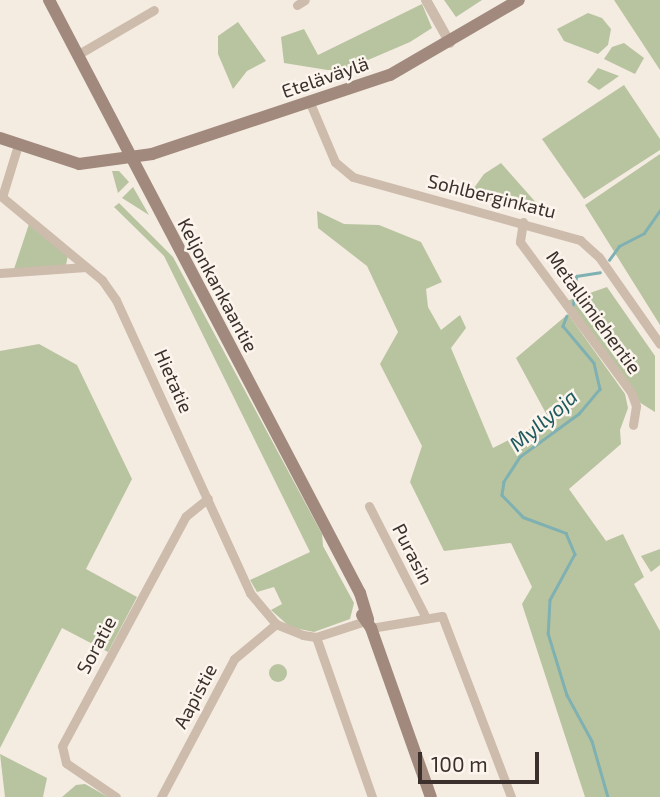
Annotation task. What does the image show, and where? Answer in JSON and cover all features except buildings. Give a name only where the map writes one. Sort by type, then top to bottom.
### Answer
[{"type":"main road","name":"Keljonkankaantie","points":[[49,0],[380,641],[383,660],[431,797]]},
{"type":"main road","name":"Eteläväylä","points":[[0,138],[79,164],[131,159],[390,75],[450,43],[519,0]]},
{"type":"street","points":[[426,0],[450,43]]},
{"type":"street","points":[[77,55],[154,10]]},
{"type":"street","name":"Sohlberginkatu","points":[[310,103],[335,162],[353,177],[523,222],[580,240],[599,257],[658,341]]},
{"type":"street","name":"Hietatie","points":[[18,145],[2,197],[102,280],[126,317],[250,593],[276,624]]},
{"type":"street","name":"Metallimiehentie","points":[[523,222],[520,242],[630,391],[636,406],[633,425]]},
{"type":"street","points":[[0,273],[86,267]]},
{"type":"street","name":"Soratie","points":[[116,797],[66,763],[61,757],[62,746],[186,516],[208,498]]},
{"type":"street","name":"Purasin","points":[[369,506],[426,618]]},
{"type":"street","points":[[276,624],[316,637],[369,624],[442,616],[511,797]]},
{"type":"street","name":"Aapistie","points":[[161,797],[234,659],[276,624]]},
{"type":"street","points":[[316,637],[372,797]]},
{"type":"green space","points":[[444,0],[482,0],[456,17]]},
{"type":"green space","points":[[614,0],[660,0],[660,70]]},
{"type":"green space","points":[[422,4],[432,28],[410,42],[340,72],[284,63],[281,37],[304,29],[318,55]]},
{"type":"green space","points":[[588,13],[602,18],[611,29],[608,45],[598,54],[564,41],[557,29]]},
{"type":"green space","points":[[238,22],[266,61],[247,71],[233,89],[218,54],[218,36]]},
{"type":"green space","points":[[624,43],[644,58],[635,74],[604,59],[612,47]]},
{"type":"green space","points":[[598,68],[619,76],[599,90],[587,82]]},
{"type":"green space","points":[[624,85],[660,139],[660,150],[584,199],[542,139]]},
{"type":"green space","points":[[660,154],[660,325],[585,205]]},
{"type":"green space","points":[[501,163],[547,215],[469,195],[484,174]]},
{"type":"green space","points":[[112,171],[119,171],[129,182],[118,193]]},
{"type":"green space","points":[[133,187],[149,215],[122,198]]},
{"type":"green space","points":[[119,203],[173,257],[322,534],[323,546],[354,603],[350,619],[314,632],[290,627],[271,610],[282,604],[274,587],[257,592],[250,580],[310,552],[164,256],[114,207]]},
{"type":"green space","points":[[317,211],[344,224],[379,225],[421,242],[442,282],[426,289],[428,307],[441,330],[460,315],[466,328],[451,348],[493,448],[549,419],[516,358],[568,314],[625,394],[628,408],[620,430],[621,444],[569,489],[606,541],[623,534],[644,577],[634,584],[660,631],[660,797],[585,797],[522,604],[532,587],[511,543],[444,551],[410,482],[422,446],[380,364],[398,332],[367,266],[318,228]]},
{"type":"green space","points":[[29,224],[68,255],[66,265],[14,269]]},
{"type":"green space","points":[[607,287],[655,356],[655,412],[639,402],[567,301]]},
{"type":"green space","points":[[39,344],[77,365],[132,479],[86,569],[137,597],[108,652],[62,628],[0,748],[0,351]]},
{"type":"green space","points":[[660,549],[660,565],[651,572],[641,556]]},
{"type":"green space","points":[[278,664],[284,667],[287,673],[284,679],[278,682],[272,679],[269,673],[272,667]]},
{"type":"green space","points":[[0,754],[47,778],[43,797],[5,797]]},
{"type":"green space","points":[[85,784],[108,797],[62,797],[76,785]]},
{"type":"waterway","name":"Myllyoja","points":[[609,260],[619,246],[644,233],[660,210]]},
{"type":"waterway","name":"Myllyoja","points":[[573,305],[576,276],[600,272]]},
{"type":"waterway","name":"Myllyoja","points":[[567,316],[563,326],[594,363],[600,389],[579,414],[520,457],[504,482],[502,495],[523,517],[566,533],[575,554],[550,600],[548,633],[567,695],[592,741],[608,797]]}]
